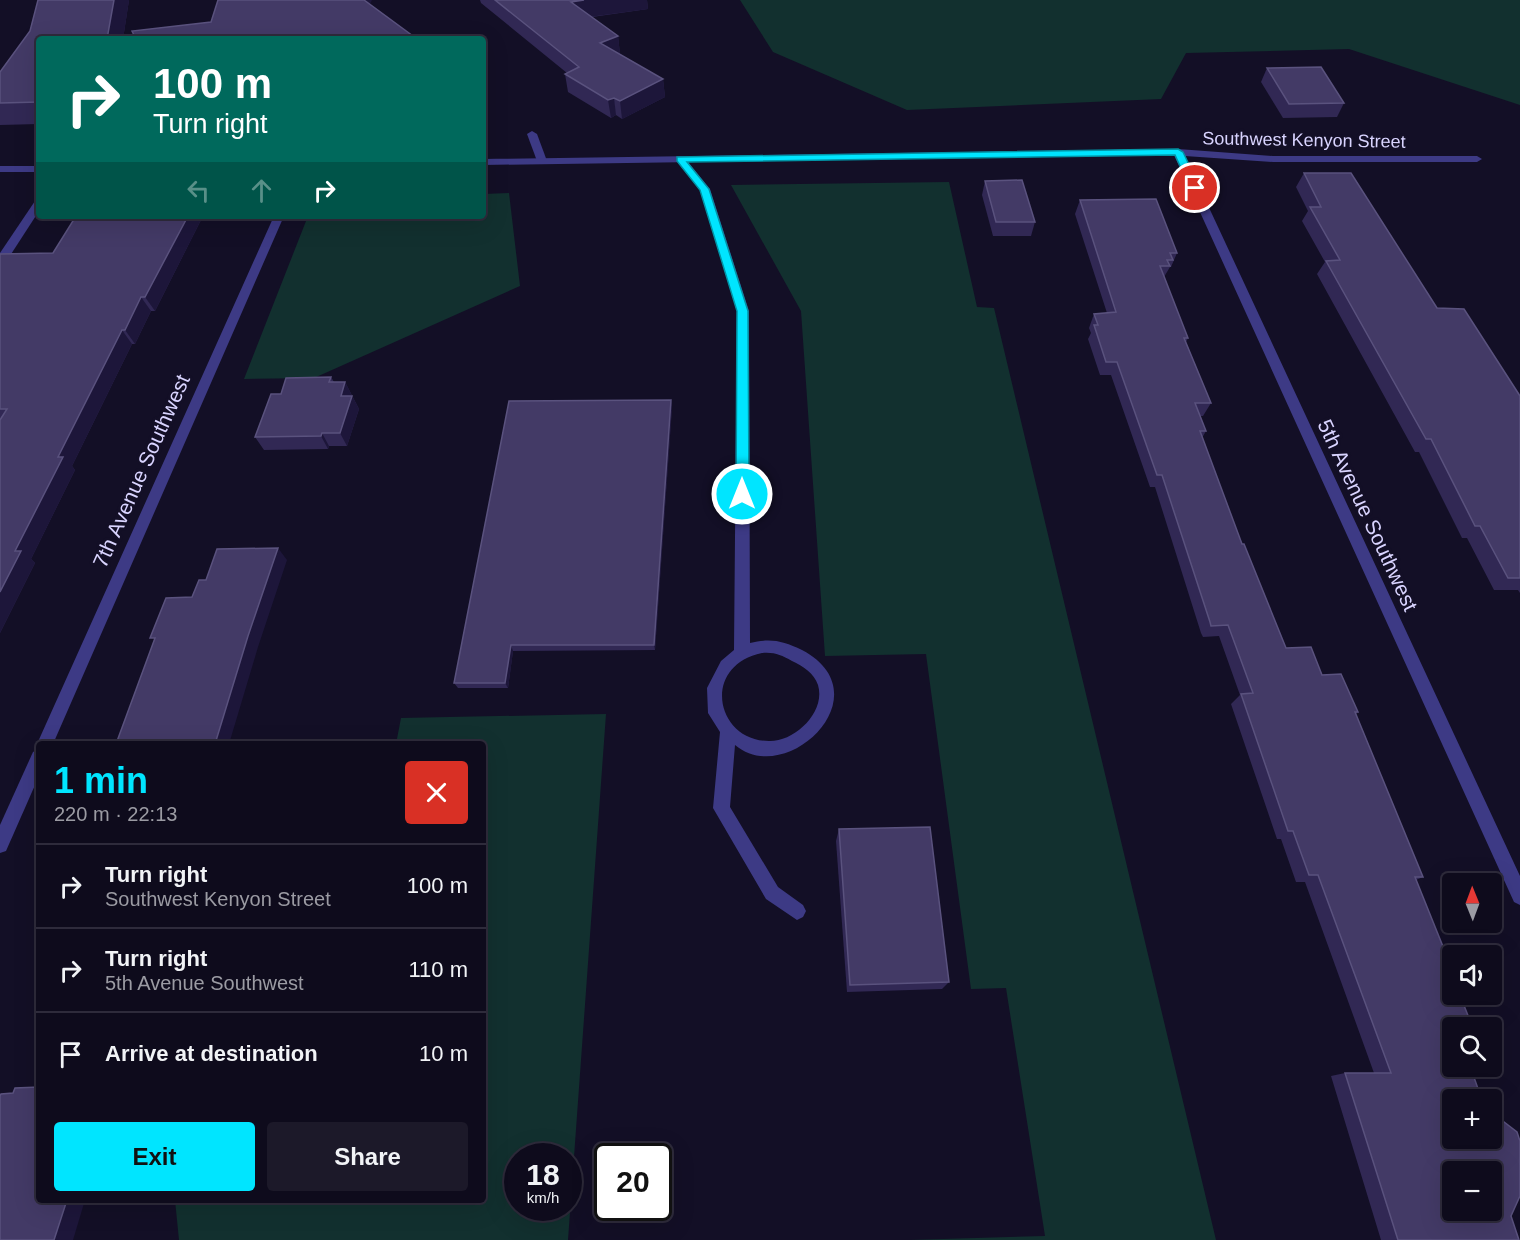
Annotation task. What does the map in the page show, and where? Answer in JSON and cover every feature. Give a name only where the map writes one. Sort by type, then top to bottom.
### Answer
[{"type":"street","points":[[532,134],[542,161]]},
{"type":"street","name":"Southwest Kenyon Street","points":[[486,162],[1178,152],[1273,159],[1477,159]]},
{"type":"street","name":"5th Avenue Southwest","points":[[1178,152],[1520,896]]},
{"type":"street","points":[[680,159],[705,189],[743,311],[742,653]]},
{"type":"street","points":[[0,169],[36,169]]},
{"type":"street","points":[[0,262],[36,208]]},
{"type":"street","name":"7th Avenue Southwest","points":[[46,741],[278,219]]},
{"type":"street","points":[[778,646],[796,652],[812,663],[822,677],[827,693],[825,711],[817,726],[802,739],[784,746],[764,748],[745,742],[728,731],[713,704],[714,689],[719,674],[728,662],[742,653],[759,647],[778,646]]},
{"type":"street","points":[[728,731],[721,808],[772,893],[797,911]]},
{"type":"street","points":[[0,845],[36,764]]},
{"type":"green space","points":[[740,0],[1520,0],[1520,105],[1349,49],[1186,53],[1161,99],[907,110],[773,52]]},
{"type":"green space","points":[[949,182],[977,307],[994,308],[1216,1240],[909,1240],[1045,1236],[1006,988],[971,989],[926,654],[825,656],[801,311],[731,185]]},
{"type":"green space","points":[[509,193],[520,286],[314,378],[244,379],[307,219],[486,219],[486,194]]},
{"type":"green space","points":[[606,714],[575,1143],[504,1143],[504,1221],[569,1221],[568,1240],[179,1240],[175,1203],[486,1203],[486,741],[397,741],[401,718]]},
{"type":"building","points":[[38,0],[114,0],[108,36],[36,36],[36,102],[0,103],[0,72],[30,31]]},
{"type":"building","points":[[218,0],[364,0],[413,36],[134,36],[132,31],[211,22]]},
{"type":"building","points":[[495,0],[584,0],[571,2],[618,36],[600,43],[663,79],[620,101],[614,98],[608,100],[565,74],[579,67]]},
{"type":"building","points":[[1321,67],[1344,103],[1289,104],[1267,68]]},
{"type":"building","points":[[1304,173],[1351,173],[1437,308],[1464,309],[1520,396],[1520,578],[1508,578],[1480,526],[1475,526],[1431,439],[1426,439],[1326,261],[1340,260],[1310,207],[1321,207]]},
{"type":"building","points":[[1022,180],[1035,222],[996,222],[985,181]]},
{"type":"building","points":[[1156,199],[1177,253],[1170,253],[1173,260],[1167,260],[1170,266],[1160,266],[1188,338],[1184,338],[1211,403],[1195,403],[1206,431],[1200,431],[1242,544],[1244,544],[1286,648],[1311,647],[1322,675],[1341,674],[1423,877],[1415,877],[1442,945],[1442,1005],[1464,1005],[1469,1017],[1442,1017],[1442,1077],[1474,1077],[1478,1089],[1442,1089],[1442,1149],[1502,1149],[1502,1120],[1517,1132],[1520,1141],[1520,1196],[1511,1216],[1519,1240],[1398,1240],[1345,1073],[1391,1073],[1318,875],[1309,875],[1293,831],[1288,831],[1241,694],[1253,693],[1228,625],[1211,626],[1162,475],[1157,475],[1117,362],[1106,362],[1094,325],[1098,325],[1094,314],[1116,312],[1080,200]]},
{"type":"building","points":[[74,219],[186,219],[145,297],[141,297],[125,330],[122,330],[58,457],[63,457],[15,551],[21,551],[0,592],[0,420],[7,409],[0,409],[0,254],[53,253]]},
{"type":"building","points":[[331,377],[329,382],[345,382],[341,396],[352,396],[340,433],[322,433],[321,436],[255,437],[271,394],[281,394],[286,378]]},
{"type":"building","points":[[671,400],[654,645],[511,645],[505,683],[454,683],[509,401]]},
{"type":"building","points":[[278,548],[216,741],[117,741],[155,638],[150,638],[166,598],[192,597],[199,580],[206,580],[217,549]]},
{"type":"building","points":[[930,827],[949,982],[850,985],[839,829]]},
{"type":"building","points":[[36,1087],[36,1203],[66,1203],[54,1240],[0,1240],[0,1096],[13,1093],[15,1088]]},
{"type":"route","points":[[742,494],[743,311],[705,189],[680,159],[1178,152],[1195,188]]}]
